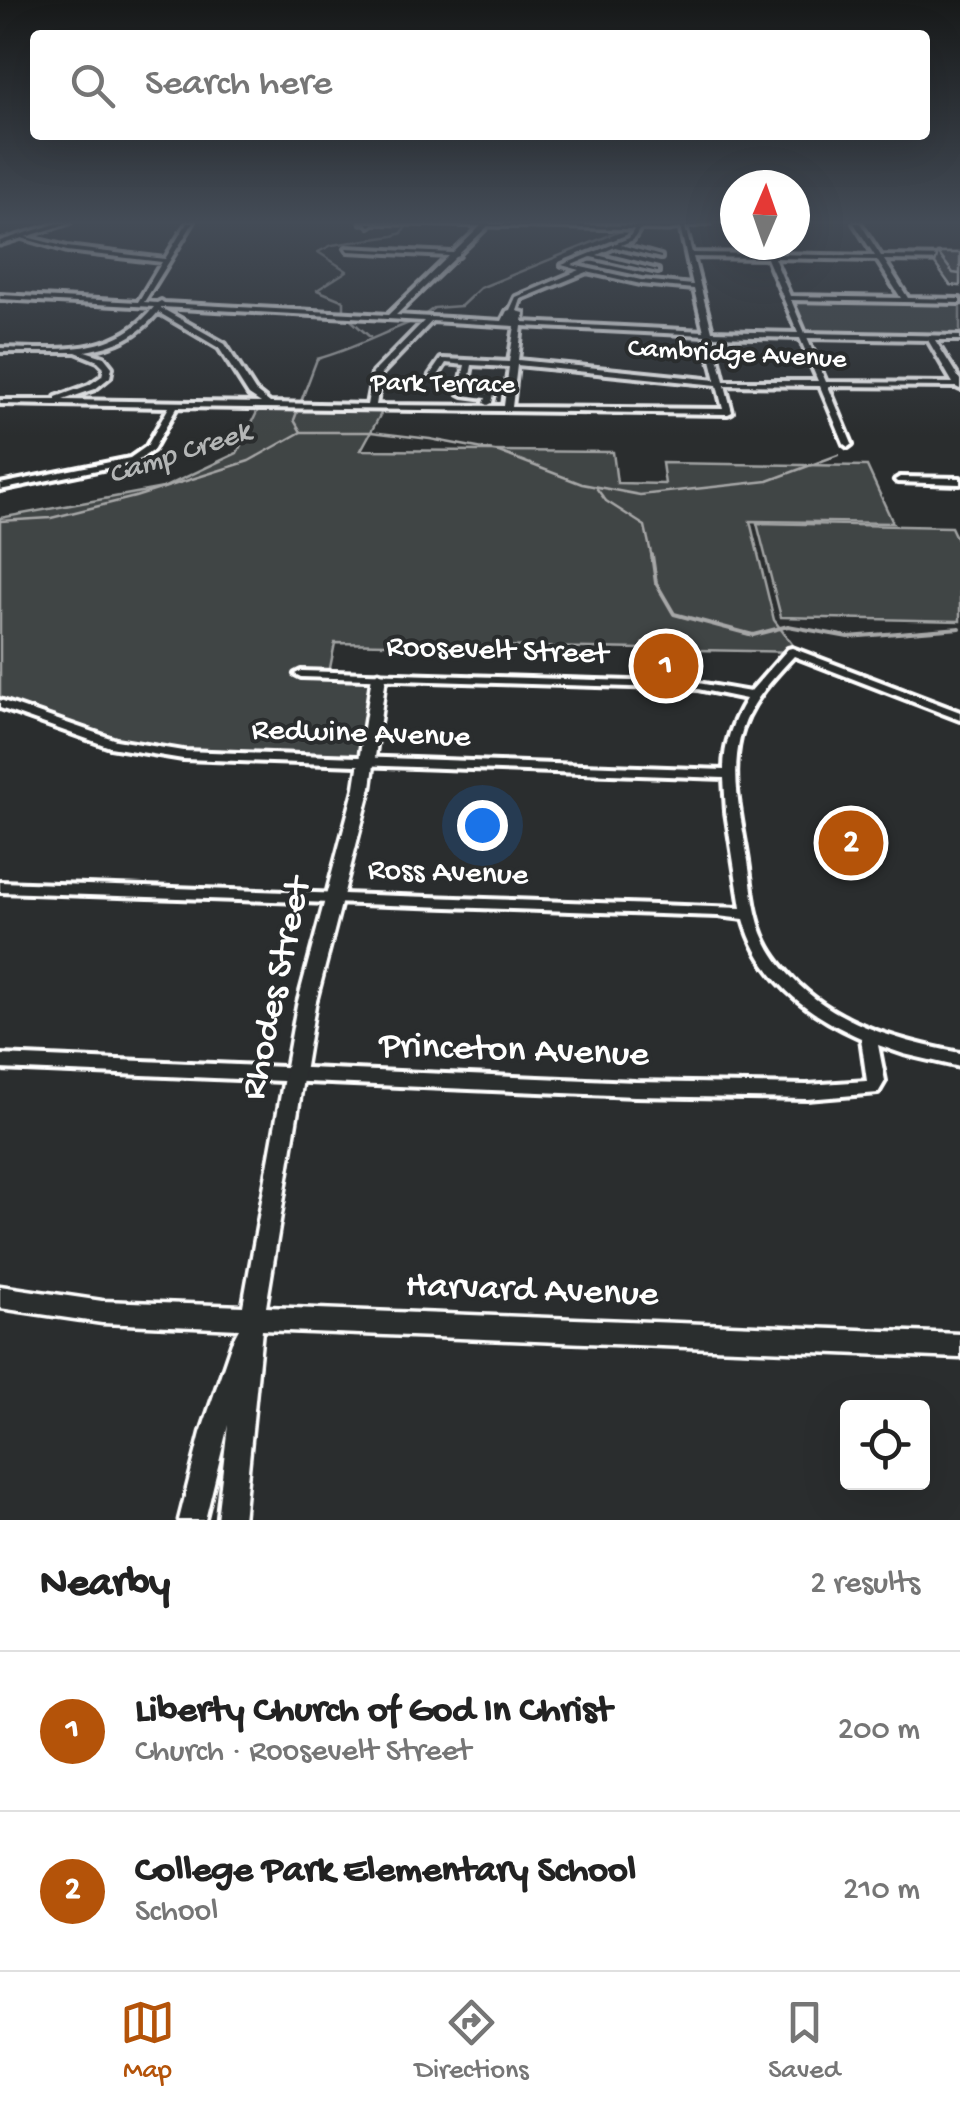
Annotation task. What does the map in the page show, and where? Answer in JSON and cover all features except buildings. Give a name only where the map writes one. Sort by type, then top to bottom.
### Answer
[{"type":"street","points":[[141,302],[146,294]]},
{"type":"street","points":[[391,316],[415,294]]},
{"type":"street","points":[[506,322],[518,298],[528,294]]},
{"type":"street","points":[[699,294],[720,383]]},
{"type":"street","points":[[785,294],[848,444]]},
{"type":"street","points":[[902,294],[906,300]]},
{"type":"street","points":[[0,297],[708,334],[960,338]]},
{"type":"street","points":[[787,298],[960,301]]},
{"type":"street","points":[[0,350],[73,351],[112,345],[136,333],[160,306]]},
{"type":"street","points":[[160,306],[222,346],[252,393],[271,405]]},
{"type":"street","points":[[508,409],[520,313],[513,312]]},
{"type":"street","points":[[371,406],[377,373],[431,318]]},
{"type":"street","points":[[930,337],[960,385]]},
{"type":"street","points":[[101,360],[112,345]]},
{"type":"street","points":[[47,402],[100,383],[108,372],[101,360],[73,351]]},
{"type":"street","points":[[466,377],[434,374],[444,361],[470,362],[463,393],[491,396],[488,403]]},
{"type":"street","name":"Cambridge Avenue","points":[[470,362],[720,383],[960,385]]},
{"type":"street","name":"Park Terrace","points":[[0,402],[728,412],[720,383]]},
{"type":"street","points":[[0,487],[133,460],[150,448],[174,405]]},
{"type":"street","points":[[900,480],[960,481]]},
{"type":"street","points":[[960,716],[792,651],[750,696],[733,733],[727,774],[751,914],[762,949],[786,980],[821,1009],[868,1034],[960,1060]]},
{"type":"street","name":"Roosevelt Street","points":[[301,674],[698,686],[750,696]]},
{"type":"street","name":"Rhodes Street","points":[[230,1520],[252,1319],[306,1004],[367,762],[379,676]]},
{"type":"street","name":"Redwine Avenue","points":[[0,704],[135,749],[211,757],[727,774]]},
{"type":"street","name":"Ross Avenue","points":[[0,887],[751,914]]},
{"type":"street","name":"Princeton Avenue","points":[[0,1062],[634,1090],[862,1090],[872,1088],[878,1074],[868,1034]]},
{"type":"street","name":"Harvard Avenue","points":[[0,1297],[102,1312]]},
{"type":"street","name":"Harvard Avenue","points":[[0,1308],[960,1346]]},
{"type":"street","name":"Rhodes Street","points":[[192,1520],[213,1433],[252,1319]]},
{"type":"shaded area","points":[[793,300],[960,303],[960,336],[806,333]]},
{"type":"shaded area","points":[[261,404],[384,408],[361,450],[613,452],[617,483],[665,484],[662,463],[867,466],[893,523],[750,521],[774,620],[798,652],[335,643],[328,678],[377,679],[363,763],[185,753],[121,743],[0,707],[0,518],[163,488],[237,453]]},
{"type":"shaded area","points":[[757,523],[951,527],[960,546],[960,621],[781,617]]},
{"type":"waterway","points":[[327,294],[344,301],[344,314],[370,337]]},
{"type":"waterway","name":"Camp Creek","points":[[423,316],[434,308],[461,306],[474,294]]},
{"type":"waterway","name":"Camp Creek","points":[[301,432],[294,420],[317,359],[422,318]]},
{"type":"waterway","name":"Camp Creek","points":[[0,521],[51,518],[135,497],[249,461],[301,432]]},
{"type":"waterway","points":[[301,432],[371,432],[430,439],[499,452],[582,484],[640,495],[768,481],[838,455]]},
{"type":"waterway","points":[[597,489],[606,501],[645,526],[652,558]]},
{"type":"waterway","points":[[652,555],[656,583],[674,614],[753,635],[788,626],[848,637],[960,628]]},
{"type":"place","name":"Liberty Church of God In Christ","points":[[666,666]]},
{"type":"place","name":"College Park Elementary School","points":[[851,843]]}]
